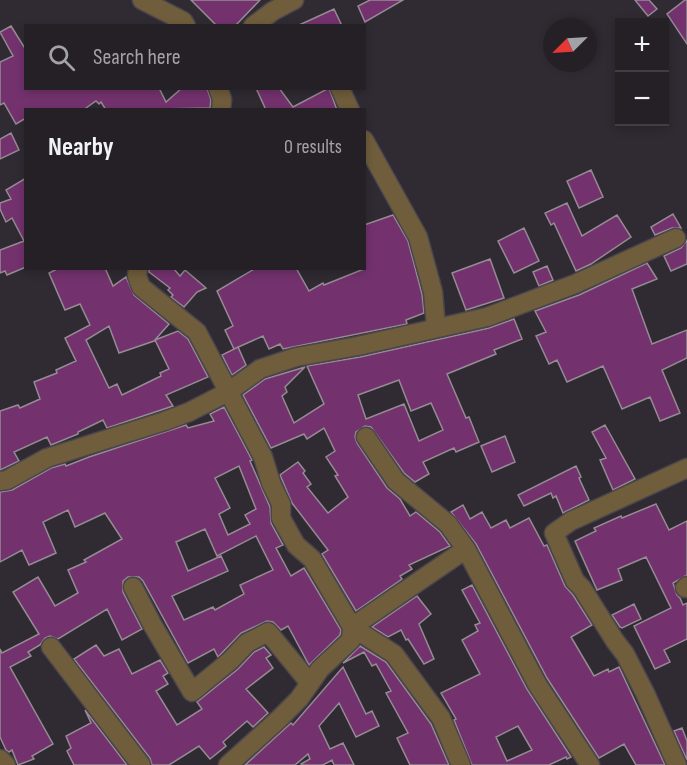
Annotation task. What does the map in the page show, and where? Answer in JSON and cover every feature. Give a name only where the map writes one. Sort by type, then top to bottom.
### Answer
[{"type":"street","points":[[142,0],[185,24]]},
{"type":"street","points":[[256,24],[273,11],[294,0]]},
{"type":"street","points":[[219,90],[222,99],[221,108]]},
{"type":"street","points":[[341,90],[349,108]]},
{"type":"street","points":[[366,144],[418,237],[433,292],[436,327]]},
{"type":"street","points":[[0,481],[7,480],[47,458],[165,422],[189,412],[228,392],[260,369],[296,357],[358,346],[488,317],[575,284],[676,237]]},
{"type":"street","points":[[138,270],[137,276],[141,286],[197,332],[263,457],[271,483],[281,504],[281,518],[296,544],[312,559],[352,627],[394,654],[441,718],[461,765]]},
{"type":"street","points":[[366,437],[396,481],[448,524],[466,549],[537,684],[590,765]]},
{"type":"street","points":[[677,765],[625,654],[582,588],[575,581],[554,533],[571,521],[687,468]]},
{"type":"street","points":[[352,627],[466,549]]},
{"type":"street","points":[[134,587],[152,624],[192,692],[231,660],[247,643],[268,632],[309,682]]},
{"type":"street","points":[[228,765],[298,699],[320,669],[351,640],[352,627]]},
{"type":"street","points":[[51,647],[141,765]]},
{"type":"street","points":[[0,759],[6,765]]},
{"type":"building","points":[[191,0],[260,0],[237,24],[215,24]]},
{"type":"building","points":[[370,0],[403,0],[365,22],[358,6]]},
{"type":"building","points":[[635,0],[649,0],[657,9],[648,16]]},
{"type":"building","points":[[687,0],[687,44],[667,14]]},
{"type":"building","points":[[334,9],[341,24],[301,24]]},
{"type":"building","points":[[11,26],[24,47],[24,90],[160,90],[166,102],[180,90],[208,90],[211,100],[210,108],[105,108],[101,102],[99,104],[96,101],[86,108],[24,108],[24,119],[16,124],[4,103],[0,105],[0,62],[13,56],[0,32]]},
{"type":"building","points":[[257,90],[280,90],[293,107],[325,90],[330,90],[336,108],[265,108]]},
{"type":"building","points":[[11,133],[19,150],[0,159],[0,139]]},
{"type":"building","points":[[591,170],[603,197],[579,208],[567,181]]},
{"type":"building","points":[[24,179],[24,241],[12,218],[6,222],[0,209],[0,203],[11,199],[6,190]]},
{"type":"building","points":[[567,203],[582,236],[617,215],[631,237],[591,264],[576,271],[554,223],[551,225],[545,213]]},
{"type":"building","points":[[673,214],[681,228],[672,228],[655,235],[651,227]]},
{"type":"building","points":[[393,215],[408,241],[422,294],[424,313],[406,320],[407,324],[283,349],[280,344],[269,349],[263,336],[234,349],[225,330],[233,326],[217,291],[253,270],[297,270],[309,291],[323,283],[324,285],[366,270],[366,224]]},
{"type":"building","points":[[524,228],[539,261],[514,273],[498,241]]},
{"type":"building","points":[[687,240],[687,264],[671,271],[664,256],[681,248]]},
{"type":"building","points":[[24,241],[24,268],[7,275],[5,271],[0,273],[0,250]]},
{"type":"building","points":[[490,259],[504,298],[466,310],[452,273]]},
{"type":"building","points":[[647,263],[657,279],[632,289],[652,344],[687,330],[687,358],[662,370],[680,413],[660,421],[650,397],[622,409],[603,366],[567,382],[557,360],[549,364],[536,336],[546,332],[535,311],[579,295]]},
{"type":"building","points":[[547,266],[553,280],[539,286],[533,272]]},
{"type":"building","points":[[55,270],[106,270],[113,286],[126,277],[134,295],[169,324],[154,341],[119,353],[109,326],[86,340],[109,388],[117,384],[122,395],[161,376],[160,373],[169,369],[155,340],[178,331],[188,339],[208,377],[166,395],[173,406],[107,428],[103,420],[51,445],[47,437],[14,452],[19,461],[0,470],[0,411],[18,405],[20,408],[40,399],[34,382],[57,373],[56,370],[76,361],[65,338],[90,325],[80,304],[65,310],[49,273]]},
{"type":"building","points":[[149,270],[175,270],[180,276],[185,270],[206,288],[197,292],[184,307],[171,297],[173,295],[168,290],[170,288]]},
{"type":"building","points":[[514,319],[522,339],[494,350],[496,354],[447,374],[479,442],[456,452],[454,448],[423,462],[429,474],[415,482],[404,473],[371,427],[365,426],[356,432],[357,443],[387,488],[400,499],[410,516],[416,512],[440,532],[450,546],[409,565],[412,569],[400,576],[402,579],[356,611],[322,554],[328,550],[292,503],[280,475],[298,462],[311,484],[307,487],[328,513],[348,497],[335,476],[338,475],[326,457],[335,451],[324,428],[307,439],[304,434],[271,448],[243,395],[265,379],[305,367],[285,387],[287,392],[282,396],[294,423],[324,404],[307,366],[360,357],[489,328]],"holes":[[[399,380],[411,411],[431,403],[443,430],[419,441],[404,404],[366,419],[358,395]]]},
{"type":"building","points":[[238,347],[246,365],[232,375],[222,355]]},
{"type":"building","points":[[224,407],[252,460],[250,461],[270,507],[271,523],[283,545],[276,548],[291,576],[304,568],[341,630],[340,635],[309,665],[288,626],[281,630],[273,622],[267,621],[241,633],[218,657],[214,649],[188,663],[143,581],[139,577],[128,577],[123,581],[123,592],[142,629],[122,640],[107,609],[58,639],[50,636],[45,638],[40,645],[28,652],[31,656],[10,667],[53,744],[32,756],[34,759],[18,765],[12,750],[9,752],[6,750],[0,737],[0,649],[2,653],[39,634],[13,592],[38,577],[55,606],[78,593],[68,570],[86,562],[84,560],[122,539],[105,513],[75,527],[68,510],[43,522],[56,553],[29,565],[22,550],[0,562],[0,492],[12,490],[51,468],[65,464],[66,466],[186,425],[188,428],[214,421],[210,414]],"holes":[[[239,466],[256,509],[245,515],[250,524],[228,535],[219,514],[230,508],[215,478]],[[205,529],[217,556],[256,536],[273,570],[240,585],[244,594],[215,610],[213,607],[184,620],[172,596],[228,571],[221,556],[188,571],[176,542]]]},
{"type":"building","points":[[605,425],[635,479],[613,490],[600,460],[606,458],[592,432]]},
{"type":"building","points":[[505,436],[515,462],[492,472],[481,446]]},
{"type":"building","points":[[576,466],[589,500],[563,513],[556,496],[553,498],[551,493],[524,506],[518,495]]},
{"type":"building","points":[[656,504],[669,530],[687,521],[687,575],[673,583],[683,605],[687,603],[687,639],[664,650],[670,662],[655,669],[634,626],[671,608],[646,557],[618,569],[622,580],[597,590],[575,541],[596,531],[594,528]]},
{"type":"building","points":[[463,505],[470,519],[482,512],[491,528],[506,520],[510,528],[529,518],[544,546],[547,545],[565,586],[592,625],[571,637],[594,676],[608,669],[609,672],[619,667],[665,765],[636,765],[624,744],[599,758],[547,678],[476,544],[451,512]]},
{"type":"building","points":[[472,585],[527,689],[571,757],[549,765],[472,765],[454,720],[456,719],[441,693],[480,674],[462,640],[478,631],[475,625],[480,623],[462,590]],"holes":[[[518,726],[532,750],[507,761],[496,737]]]},
{"type":"building","points":[[417,596],[431,614],[419,624],[434,659],[424,664],[401,630],[388,637],[372,627]]},
{"type":"building","points":[[634,604],[641,619],[620,627],[612,615]]},
{"type":"building","points":[[96,645],[104,656],[119,649],[132,674],[160,660],[168,673],[163,676],[168,684],[156,691],[177,725],[202,709],[197,702],[238,669],[254,652],[264,647],[271,655],[266,658],[273,668],[246,689],[268,713],[253,727],[247,721],[223,742],[226,746],[210,759],[199,746],[169,765],[152,765],[150,758],[74,659]]},
{"type":"building","points":[[360,646],[386,662],[431,724],[449,765],[410,765],[397,738],[408,733],[386,693],[391,691],[376,664],[372,666],[364,652],[343,663]]},
{"type":"building","points":[[343,667],[366,714],[372,711],[379,726],[356,737],[339,703],[319,726],[330,749],[343,743],[354,765],[334,765],[332,760],[323,765],[302,765],[310,759],[308,754],[295,765],[245,765],[291,723],[293,725]]},
{"type":"building","points":[[85,710],[127,765],[74,765],[67,751],[71,748],[66,736],[91,723]]},
{"type":"building","points":[[682,728],[687,741],[687,760],[674,731]]}]
